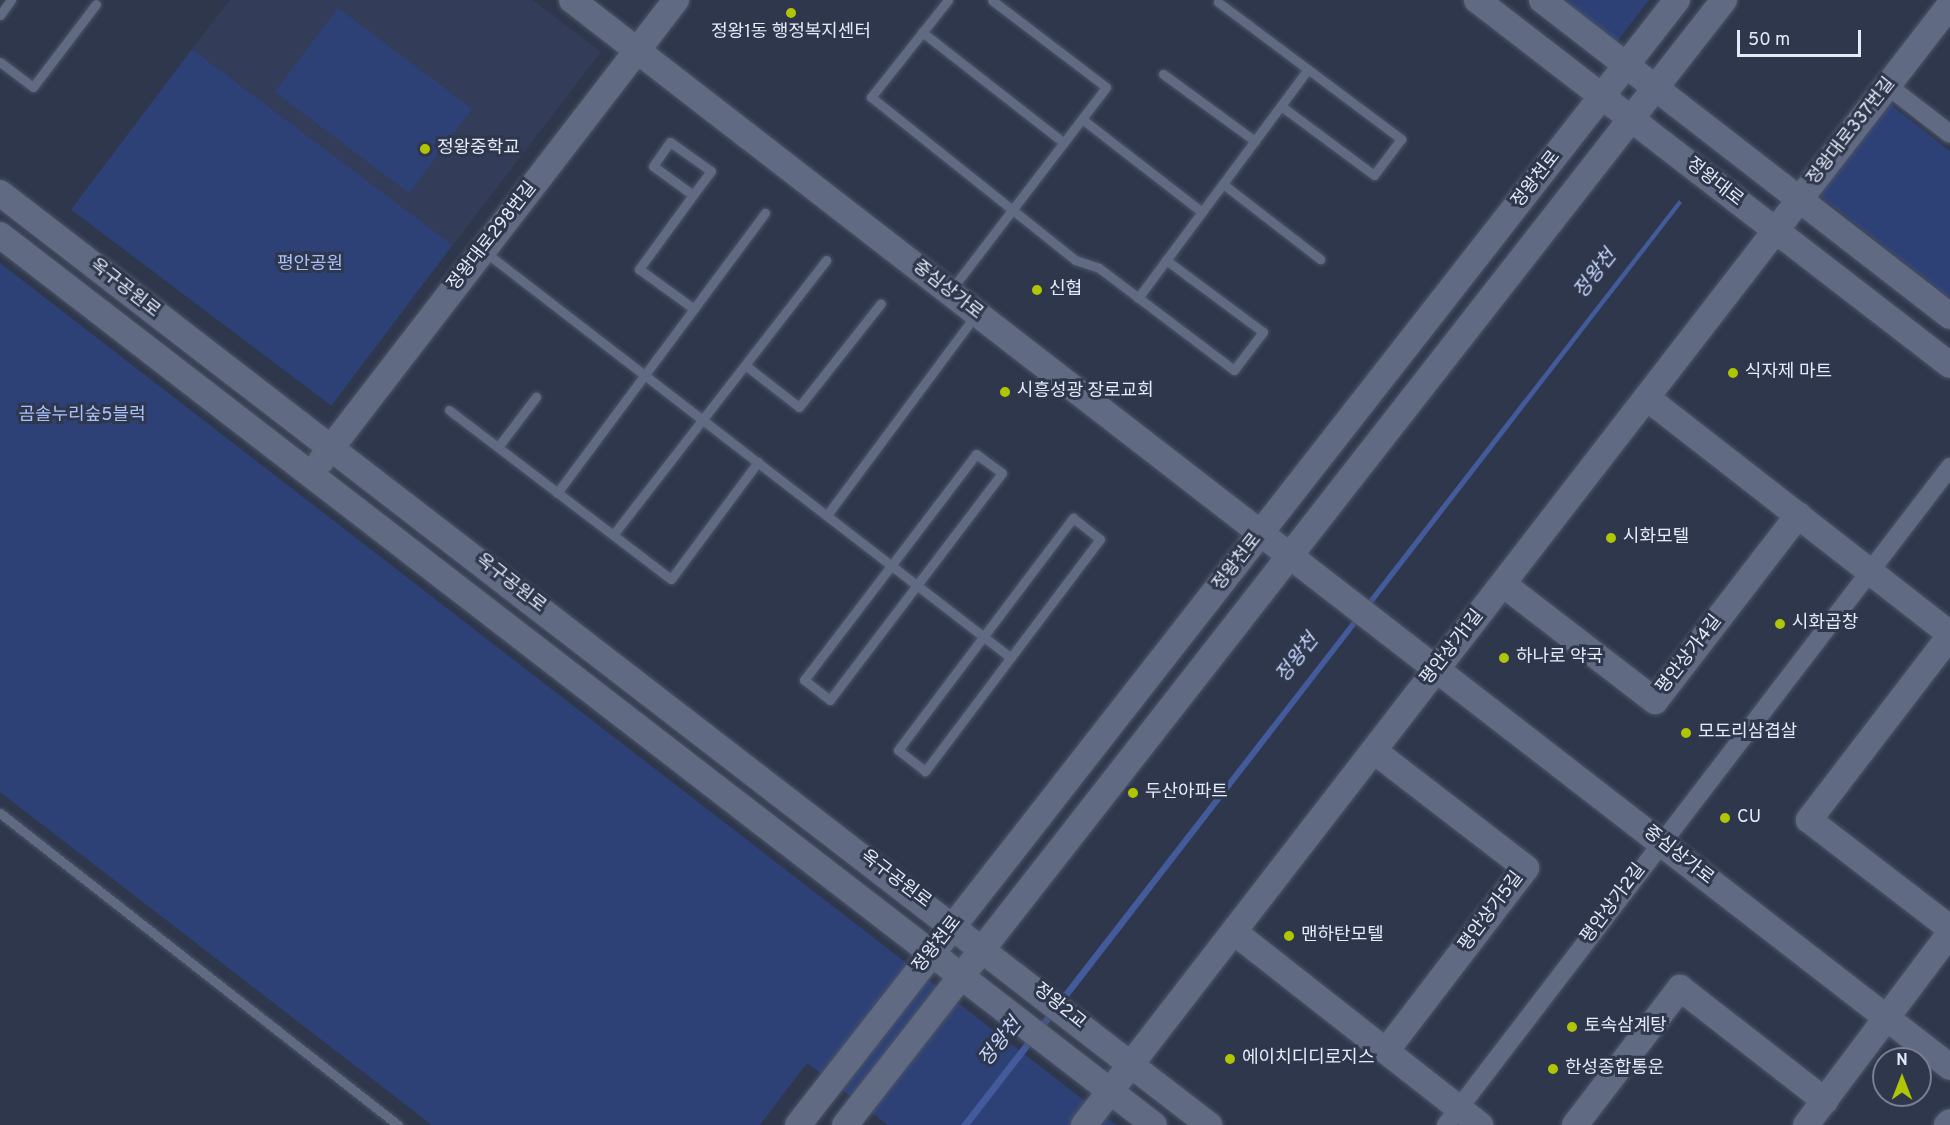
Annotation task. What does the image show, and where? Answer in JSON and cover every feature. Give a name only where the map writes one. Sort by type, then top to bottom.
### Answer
[{"type":"street","name":"중심상가로","points":[[572,0],[1950,1067]]},
{"type":"street","name":"정왕대로298번길","points":[[311,475],[676,0]]},
{"type":"street","name":"정왕대로","points":[[1477,0],[1950,365]]},
{"type":"street","points":[[1542,0],[1950,316]]},
{"type":"street","name":"정왕천로","points":[[798,1125],[1677,0]]},
{"type":"street","name":"정왕천로","points":[[845,1125],[1724,0]]},
{"type":"street","name":"정왕대로337번길","points":[[1776,231],[1949,9]]},
{"type":"street","points":[[1888,86],[1950,134]]},
{"type":"street","name":"옥구공원로","points":[[0,193],[1020,976]]},
{"type":"street","name":"평안상가1길","points":[[1084,1125],[1776,231]]},
{"type":"street","name":"옥구공원로","points":[[0,235],[1000,1006]]},
{"type":"street","points":[[1647,398],[1950,635],[1809,820],[1950,928]]},
{"type":"street","name":"평안상가2길","points":[[1452,1117],[1868,570],[1950,467]]},
{"type":"street","name":"평안상가4길","points":[[1503,584],[1655,701],[1797,515]]},
{"type":"street","name":"평안상가5길","points":[[1374,751],[1526,868],[1386,1051]]},
{"type":"street","points":[[1234,932],[1386,1051],[1452,1117],[1480,1125]]},
{"type":"street","points":[[1806,1125],[1950,933]]},
{"type":"street","name":"정왕2교","points":[[1020,976],[1131,1065]]},
{"type":"street","points":[[1575,1125],[1680,988],[1824,1101]]},
{"type":"street","name":"정왕2교","points":[[1000,1006],[1110,1092]]},
{"type":"street","points":[[1131,1065],[1209,1125]]},
{"type":"street","points":[[1110,1092],[1154,1125]]},
{"type":"lane","points":[[0,15],[11,0]]},
{"type":"lane","points":[[948,0],[871,97],[1075,260],[1099,268],[1234,370],[1263,332],[1166,260]]},
{"type":"lane","points":[[950,292],[1106,87],[992,0]]},
{"type":"lane","points":[[1218,2],[1401,139],[1374,175],[1281,105]]},
{"type":"lane","points":[[0,62],[33,87],[96,4]]},
{"type":"lane","points":[[922,32],[1064,143]]},
{"type":"lane","points":[[1138,298],[1308,69]]},
{"type":"lane","points":[[1163,74],[1255,141]]},
{"type":"lane","points":[[1082,119],[1202,212]]},
{"type":"lane","points":[[693,195],[653,166],[670,142],[711,171],[639,269],[694,309]]},
{"type":"lane","points":[[1223,184],[1320,259]]},
{"type":"lane","points":[[557,493],[765,213]]},
{"type":"lane","points":[[483,250],[1011,658]]},
{"type":"lane","points":[[613,535],[826,260]]},
{"type":"lane","points":[[745,364],[799,407],[881,303]]},
{"type":"lane","points":[[827,515],[977,314]]},
{"type":"lane","points":[[498,447],[536,397]]},
{"type":"lane","points":[[449,410],[671,579],[758,462]]},
{"type":"lane","points":[[976,454],[1002,473],[917,585],[830,700],[804,680],[976,454]]},
{"type":"lane","points":[[1073,519],[1101,539],[1011,658],[925,771],[898,750],[1073,519]]},
{"type":"lane","points":[[0,813],[398,1125]]},
{"type":"shaded area","name":"정왕중학교","points":[[230,0],[533,0],[601,52],[452,246],[192,49]]},
{"type":"shaded area","points":[[1679,200],[1682,203],[970,1125],[961,1125]]},
{"type":"green space","points":[[1561,0],[1649,0],[1616,43]]},
{"type":"green space","points":[[338,8],[472,109],[409,193],[275,92]]},
{"type":"green space","name":"평안공원","points":[[192,49],[452,245],[331,406],[71,210]]},
{"type":"green space","points":[[1887,102],[1950,151],[1950,298],[1816,193]]},
{"type":"green space","name":"곰솔누리숲5블럭","points":[[0,263],[1116,1125],[888,1125],[807,1063],[760,1125],[432,1125],[0,792]]},
{"type":"place","name":"정왕1동 행정복지센터","points":[[791,13]]},
{"type":"place","name":"정왕중학교","points":[[425,149]]},
{"type":"place","name":"신협","points":[[1037,290]]},
{"type":"place","name":"식자제 마트","points":[[1733,373]]},
{"type":"place","name":"시흥성광 장로교회","points":[[1005,392]]},
{"type":"place","name":"시화모텔","points":[[1611,538]]},
{"type":"place","name":"시화곱창","points":[[1780,624]]},
{"type":"place","name":"하나로 약국","points":[[1504,658]]},
{"type":"place","name":"모도리삼겹살","points":[[1686,733]]},
{"type":"place","name":"두산아파트","points":[[1133,793]]},
{"type":"place","name":"CU","points":[[1725,818]]},
{"type":"place","name":"맨하탄모텔","points":[[1289,936]]},
{"type":"place","name":"토속삼계탕","points":[[1572,1027]]},
{"type":"place","name":"에이치디디로지스","points":[[1230,1059]]},
{"type":"place","name":"한성종합통운","points":[[1553,1069]]},
{"type":"water label","name":"정왕천","points":[[1596,275]]},
{"type":"water label","name":"정왕천","points":[[1298,659]]},
{"type":"water label","name":"정왕천","points":[[1001,1043]]}]
